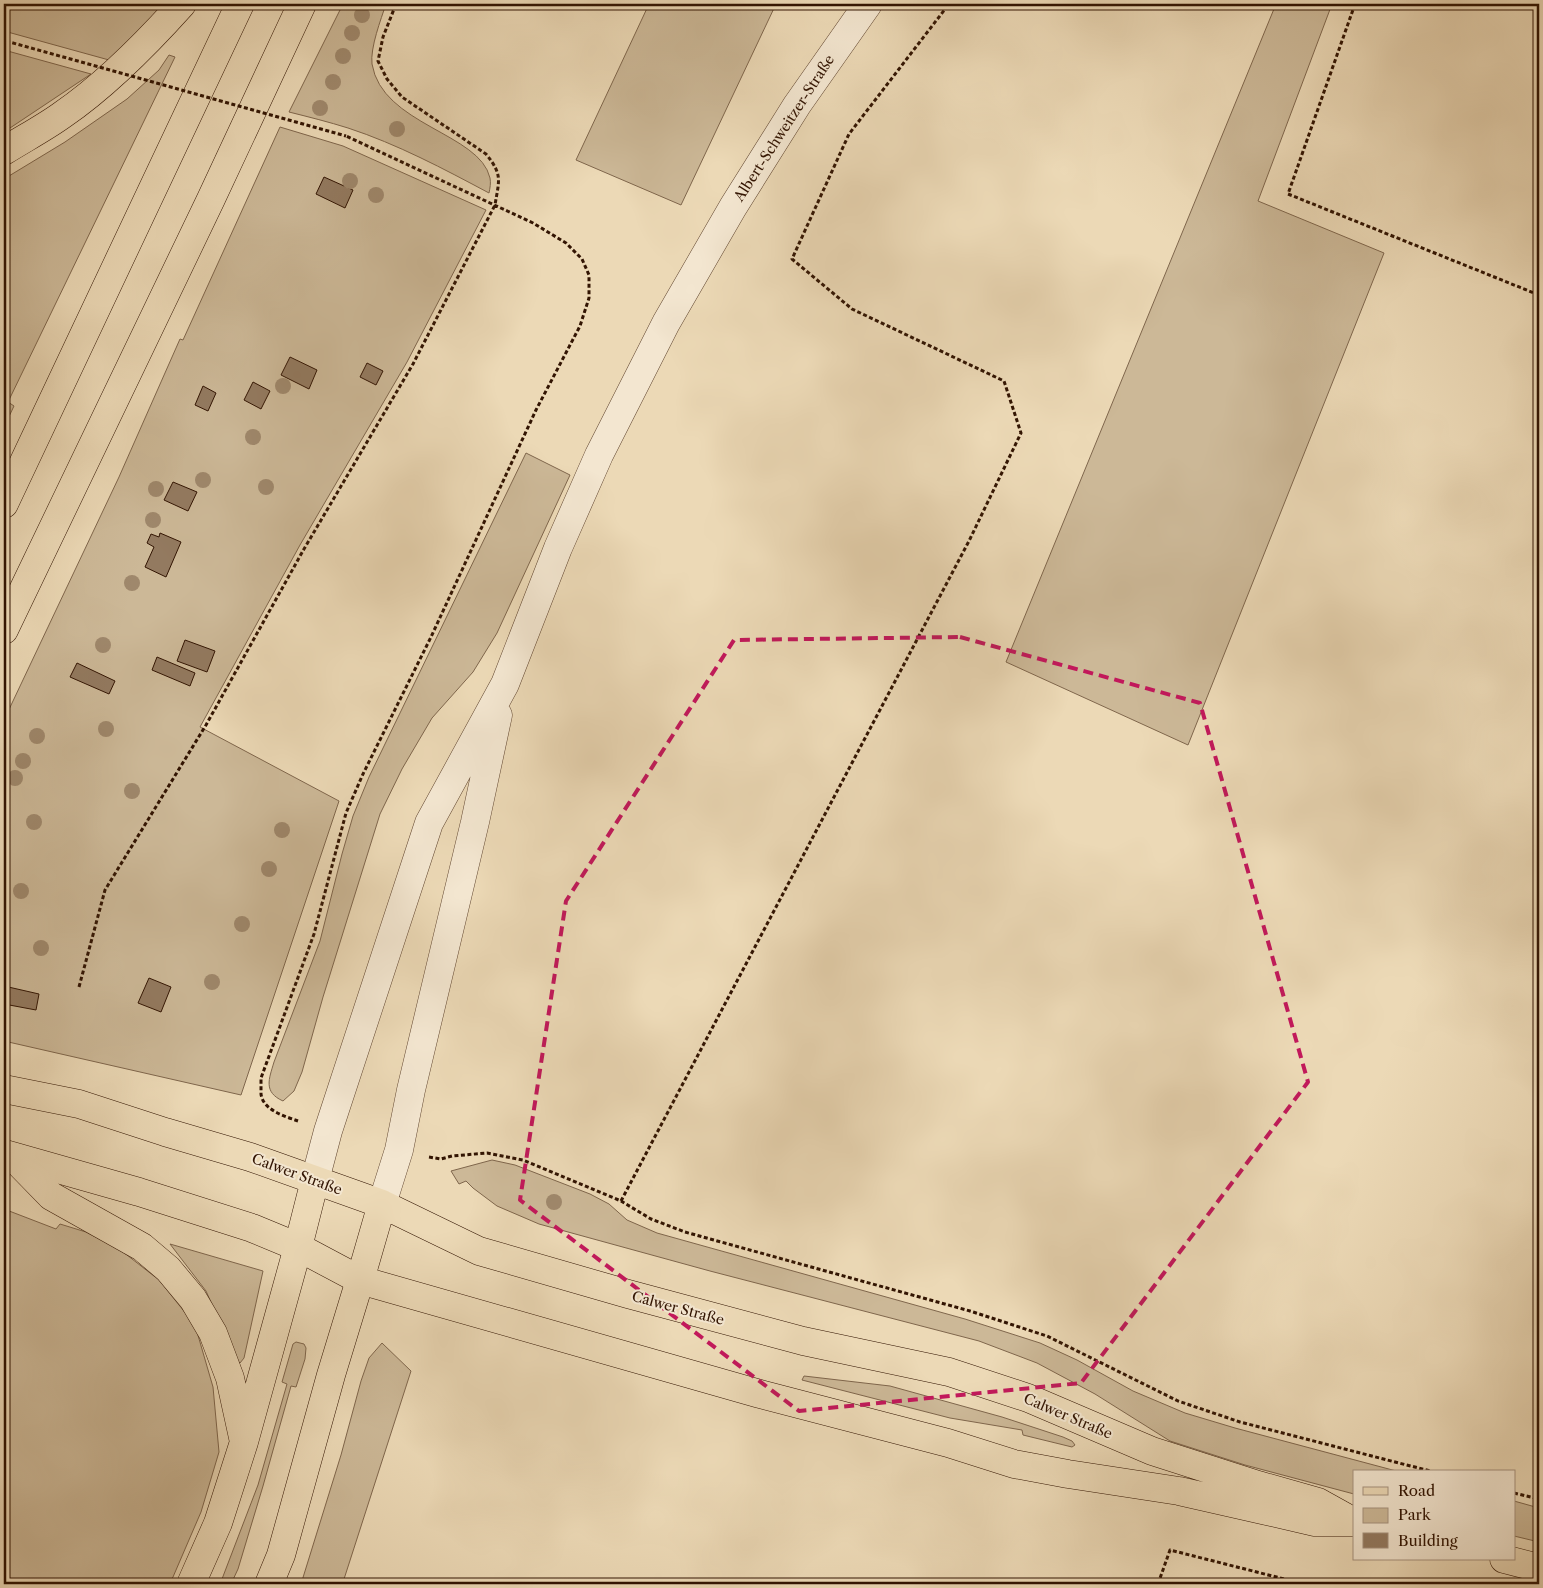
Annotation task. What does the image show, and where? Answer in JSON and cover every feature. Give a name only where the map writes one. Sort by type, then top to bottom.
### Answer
[{"type":"main road","points":[[4,151],[63,115],[113,75],[182,4]]},
{"type":"main road","points":[[4,504],[240,4]]},
{"type":"main road","points":[[4,630],[211,199],[302,4]]},
{"type":"main road","name":"Calwer Straße","points":[[4,1088],[79,1104],[250,1157],[382,1204],[479,1250],[628,1294],[803,1342],[949,1372],[1028,1398],[1152,1451],[1318,1502],[1353,1521]]},
{"type":"main road","points":[[8,1156],[51,1196],[142,1247],[168,1270],[192,1298],[214,1333],[230,1378],[244,1442]]},
{"type":"main road","name":"Calwer Straße","points":[[8,1156],[139,1192],[252,1228],[298,1247],[360,1280],[750,1391],[948,1443],[1014,1464],[1179,1490],[1315,1522],[1353,1522]]},
{"type":"main road","points":[[191,1584],[218,1522],[244,1442],[298,1247],[314,1180]]},
{"type":"main road","points":[[269,1584],[281,1555],[331,1375],[382,1204]]},
{"type":"main road","points":[[1508,1560],[1539,1568]]},
{"type":"street","name":"Albert-Schweitzer-Straße","points":[[505,684],[558,548],[599,455],[666,323],[733,207],[797,105],[868,4]]},
{"type":"street","points":[[314,1180],[328,1131],[429,823],[505,684]]},
{"type":"street","points":[[382,1204],[398,1150],[475,822],[505,684]]},
{"type":"path","points":[[79,987],[105,890],[206,725],[304,549],[413,364],[495,205],[500,177],[494,164],[486,154],[402,97],[382,70],[378,61],[383,37],[396,4]]},
{"type":"path","points":[[949,4],[849,134],[792,259],[852,309],[1004,381],[1021,432],[964,549],[621,1200],[651,1220],[685,1232],[970,1311],[1047,1336],[1178,1401],[1240,1422],[1426,1470]]},
{"type":"path","points":[[1355,4],[1288,194],[1539,295]]},
{"type":"path","points":[[5,41],[346,136],[533,223],[566,243],[582,259],[589,275],[589,298],[580,326],[536,410]]},
{"type":"path","points":[[1516,1493],[1539,1499]]},
{"type":"path","points":[[1158,1584],[1170,1550],[1304,1584]]},
{"type":"highlighted area","points":[[960,637],[1200,703],[1308,1082],[1081,1383],[799,1411],[520,1200],[566,901],[734,640]]},
{"type":"green space","points":[[4,4],[165,4],[109,60],[4,31]]},
{"type":"green space","points":[[343,4],[386,4],[376,34],[372,57],[372,64],[380,85],[393,101],[411,115],[469,150],[482,163],[490,178],[489,193],[402,149],[348,128],[289,112]]},
{"type":"green space","points":[[649,4],[776,4],[681,205],[576,160]]},
{"type":"green space","points":[[1276,4],[1332,4],[1258,201],[1384,253],[1188,745],[1006,662]]},
{"type":"green space","points":[[4,50],[91,74],[4,132]]},
{"type":"green space","points":[[169,55],[175,57],[8,402],[14,406],[4,427],[4,179],[65,142],[127,99],[159,70]]},
{"type":"green space","points":[[280,127],[343,146],[486,210],[407,362],[300,545],[200,727],[339,801],[241,1095],[4,1041],[4,720],[119,477],[180,339],[183,340]]},
{"type":"green space","points":[[526,453],[570,475],[497,633],[473,672],[432,718],[402,769],[380,814],[323,997],[302,1072],[294,1091],[283,1101],[272,1094],[269,1085],[270,1074],[320,941],[353,816],[369,777]]},
{"type":"green space","points":[[492,1160],[515,1165],[590,1194],[609,1204],[627,1220],[657,1233],[965,1319],[1040,1343],[1077,1360],[1133,1391],[1185,1413],[1392,1470],[1353,1470],[1353,1494],[1245,1465],[1170,1441],[1095,1394],[1037,1363],[979,1341],[539,1224],[497,1206],[466,1181],[459,1184],[451,1171]]},
{"type":"green space","points":[[4,1209],[56,1229],[60,1224],[86,1232],[118,1248],[159,1280],[195,1325],[213,1387],[219,1452],[201,1512],[173,1577],[168,1584],[4,1584]]},
{"type":"green space","points":[[170,1244],[263,1271],[244,1358],[240,1363],[206,1291]]},
{"type":"green space","points":[[296,1342],[304,1344],[306,1348],[305,1359],[296,1387],[291,1386],[238,1569],[231,1584],[219,1584],[258,1485],[287,1384],[282,1382],[293,1344]]},
{"type":"green space","points":[[382,1343],[411,1371],[345,1576],[342,1584],[301,1584],[341,1455],[361,1381],[369,1358]]},
{"type":"green space","points":[[804,1376],[890,1386],[1002,1417],[1063,1437],[1072,1441],[1075,1445],[1072,1447],[1023,1435],[1022,1430],[950,1418],[802,1380]]},
{"type":"green space","points":[[1516,1502],[1539,1508],[1539,1542],[1516,1536]]},
{"type":"building","points":[[324,177],[353,190],[345,208],[316,194]]},
{"type":"building","points":[[290,357],[317,370],[309,389],[281,375]]},
{"type":"building","points":[[367,363],[383,371],[376,385],[360,377]]},
{"type":"building","points":[[253,382],[270,391],[261,409],[244,400]]},
{"type":"building","points":[[203,386],[216,393],[208,411],[195,405]]},
{"type":"building","points":[[173,482],[197,492],[188,511],[164,500]]},
{"type":"building","points":[[160,533],[181,542],[166,577],[145,567],[154,547],[147,543],[151,534],[159,537]]},
{"type":"building","points":[[185,640],[215,651],[207,672],[177,661]]},
{"type":"building","points":[[157,657],[195,673],[190,686],[152,670]]},
{"type":"building","points":[[77,663],[115,681],[109,694],[70,677]]},
{"type":"building","points":[[149,978],[171,987],[161,1012],[138,1003]]},
{"type":"building","points":[[4,986],[39,994],[36,1010],[4,1004]]}]
